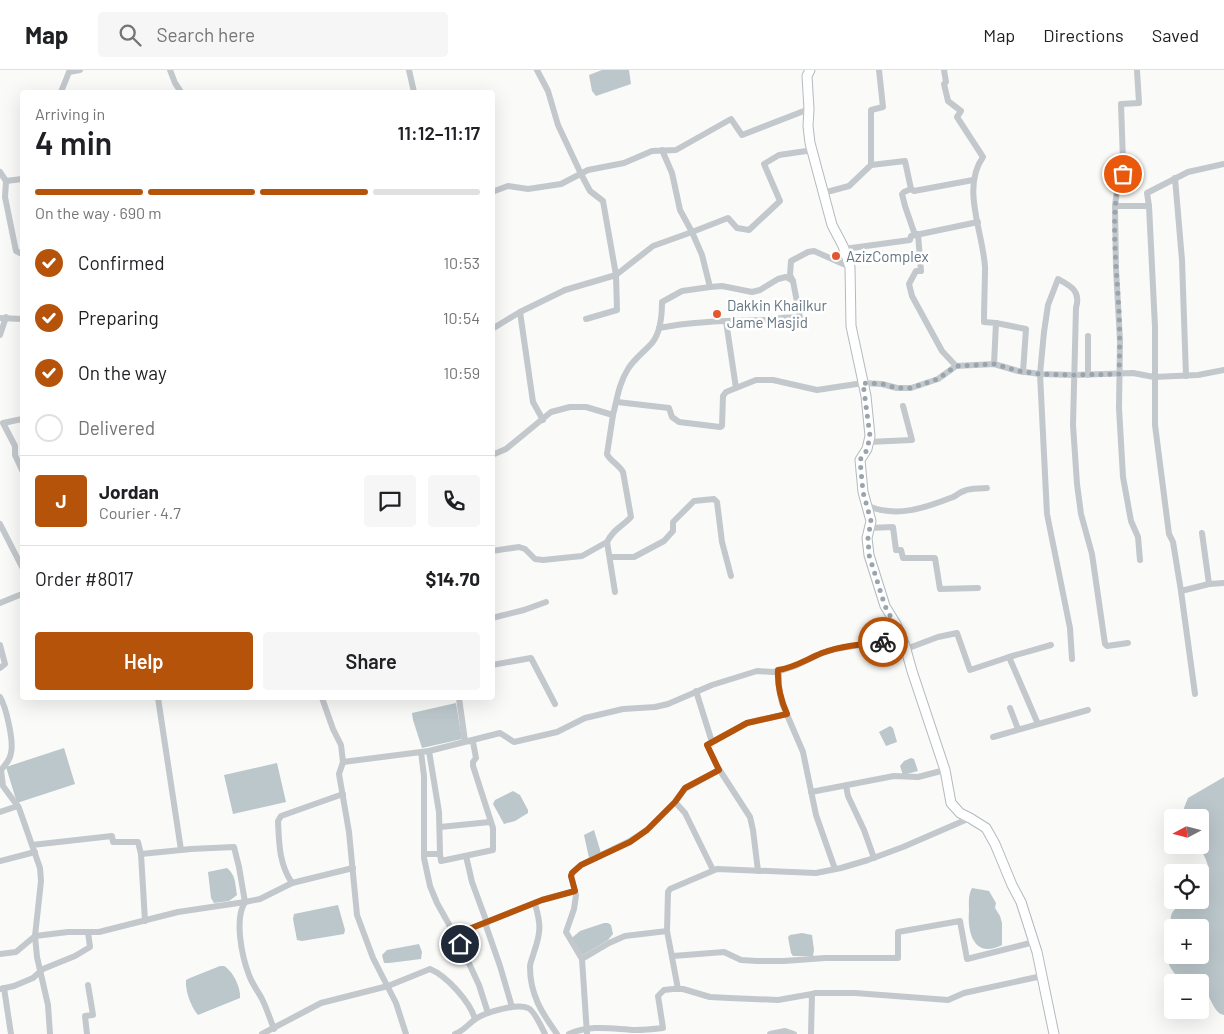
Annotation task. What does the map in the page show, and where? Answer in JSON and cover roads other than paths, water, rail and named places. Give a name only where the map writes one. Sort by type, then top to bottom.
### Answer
[{"type":"street","points":[[62,90],[69,72],[80,70]]},
{"type":"street","points":[[170,70],[180,90]]},
{"type":"street","points":[[410,70],[414,90]]},
{"type":"street","points":[[537,70],[548,92],[558,125],[581,174],[590,191],[603,201],[616,275],[617,310],[586,319]]},
{"type":"street","points":[[810,70],[807,76],[808,126],[812,150],[832,226],[844,249],[850,267],[851,326],[863,383],[870,436],[867,450],[860,460],[863,492],[871,521],[868,538],[871,562],[885,606],[906,649],[945,770],[951,803],[960,813],[986,828],[1021,902],[1034,942],[1054,1034]]},
{"type":"street","points":[[871,165],[870,110],[883,107],[879,70]]},
{"type":"street","points":[[944,70],[946,82],[944,84],[948,101],[961,111],[957,117],[983,157],[977,167],[973,180],[975,213],[985,266],[984,322],[1026,329],[1023,372]]},
{"type":"street","points":[[1137,70],[1139,103],[1121,104],[1124,190],[1117,191],[1115,206],[1120,341],[1119,408],[1124,478],[1131,521],[1138,537],[1140,560]]},
{"type":"street","points":[[495,191],[508,186],[528,188],[561,184],[588,170],[624,163],[652,151],[676,150],[731,119],[742,136],[809,109]]},
{"type":"street","points":[[662,150],[672,173],[680,210],[702,255],[710,287]]},
{"type":"street","points":[[495,327],[520,312],[565,290],[616,275],[653,246],[728,218],[737,228],[749,230],[780,201],[764,164],[779,155],[812,150]]},
{"type":"street","points":[[822,193],[849,186],[871,165],[904,160],[911,189]]},
{"type":"street","points":[[1195,694],[1181,591],[1173,542],[1169,534],[1155,425],[1155,327],[1147,193],[1188,172],[1224,164]]},
{"type":"street","points":[[0,172],[6,181],[3,197],[16,251],[20,253]]},
{"type":"street","points":[[6,181],[20,178]]},
{"type":"street","points":[[1175,178],[1182,260],[1186,376]]},
{"type":"street","points":[[956,366],[942,351],[912,296],[909,284],[916,272],[921,271],[917,234],[902,194],[911,189],[914,191],[973,180]]},
{"type":"street","points":[[1115,206],[1149,206]]},
{"type":"street","points":[[844,249],[910,240],[911,236],[917,234],[978,222]]},
{"type":"street","points":[[659,328],[774,320],[790,317],[800,318],[793,280],[790,275],[791,261],[808,252],[814,252],[850,267]]},
{"type":"street","points":[[615,592],[607,542],[610,535],[620,525],[631,518],[623,472],[619,465],[610,459],[607,454],[613,415],[620,388],[628,369],[654,341],[662,320],[662,302],[682,290],[722,286],[752,292],[760,290],[778,279],[786,277],[793,280]]},
{"type":"street","points":[[1072,659],[1070,628],[1046,514],[1040,374],[1048,305],[1058,279],[1070,285],[1076,292],[1078,300],[1076,308],[1073,425],[1081,514],[1092,554],[1105,644],[1108,646],[1128,644]]},
{"type":"street","points":[[520,312],[533,402],[543,420]]},
{"type":"street","points":[[0,335],[3,318],[20,319]]},
{"type":"street","points":[[726,322],[736,388]]},
{"type":"street","points":[[994,364],[996,323]]},
{"type":"street","points":[[1088,336],[1088,375]]},
{"type":"street","points":[[617,402],[669,408],[672,417],[679,422],[720,427],[722,426],[723,396],[726,392],[756,380],[773,380],[818,390],[863,383],[911,388],[938,379],[956,366],[994,364],[1023,372],[1074,375],[1133,373],[1154,377],[1186,376],[1224,370]]},
{"type":"street","points":[[868,442],[912,440],[903,406]]},
{"type":"street","points":[[495,454],[506,449],[551,412],[570,407],[586,407],[613,415]]},
{"type":"street","points":[[20,419],[1,423],[15,446],[15,455],[20,466]]},
{"type":"street","points":[[868,506],[888,512],[899,512],[924,507],[963,491],[987,488]]},
{"type":"street","points":[[610,557],[634,557],[664,541],[673,532],[673,522],[694,501],[714,499],[717,502],[722,542],[730,576]]},
{"type":"street","points":[[0,524],[20,563]]},
{"type":"street","points":[[869,528],[893,527],[896,550],[901,550],[903,558],[935,558],[940,589],[978,588]]},
{"type":"street","points":[[1202,533],[1209,584]]},
{"type":"street","points":[[495,551],[519,547],[525,549],[534,558],[543,560],[582,556],[607,542]]},
{"type":"street","points":[[1181,591],[1209,584],[1224,583]]},
{"type":"street","points":[[0,604],[20,595]]},
{"type":"street","points":[[495,617],[546,602]]},
{"type":"street","points":[[906,649],[938,637],[957,634],[970,670],[1050,645]]},
{"type":"street","points":[[342,762],[421,752],[500,733],[514,742],[557,732],[585,718],[623,710],[662,705],[712,685],[757,671],[778,670],[795,666],[835,649],[902,638]]},
{"type":"street","points":[[0,645],[5,664],[0,668]]},
{"type":"street","points":[[1009,657],[1038,724]]},
{"type":"street","points":[[495,664],[530,658],[555,704]]},
{"type":"street","points":[[778,670],[782,703],[802,752],[819,826],[835,869]]},
{"type":"street","points":[[696,692],[712,742]]},
{"type":"street","points":[[0,697],[7,717],[12,751],[9,761],[1,770],[1,777],[4,786],[18,806],[40,868],[41,881],[35,936],[40,972],[48,1005],[50,1034]]},
{"type":"street","points":[[158,700],[181,850]]},
{"type":"street","points":[[323,700],[341,745],[342,762],[340,774],[353,868],[357,915],[372,958],[396,1002],[406,1034]]},
{"type":"street","points":[[459,700],[463,741]]},
{"type":"street","points":[[1010,708],[1018,729]]},
{"type":"street","points":[[993,737],[1088,710]]},
{"type":"street","points":[[758,871],[750,817],[719,770],[707,745],[747,723],[787,714]]},
{"type":"street","points":[[429,750],[439,812],[441,861],[493,850],[493,828],[473,766],[476,758],[472,742],[463,741]]},
{"type":"street","points":[[421,752],[424,786],[424,854],[430,886],[479,986],[488,1013]]},
{"type":"street","points":[[587,1031],[582,959],[566,932],[574,909],[576,895],[571,876],[572,873],[581,865],[630,842],[647,830],[689,786],[719,770]]},
{"type":"street","points":[[811,792],[894,776],[918,777],[945,770]]},
{"type":"street","points":[[846,786],[848,796],[874,858]]},
{"type":"street","points":[[292,883],[286,874],[281,858],[278,821],[281,816],[343,794]]},
{"type":"street","points":[[675,802],[685,813],[713,870]]},
{"type":"street","points":[[0,812],[18,806]]},
{"type":"street","points":[[678,989],[667,931],[668,892],[670,888],[713,870],[816,873],[835,869],[904,847],[970,818]]},
{"type":"street","points":[[440,827],[490,822]]},
{"type":"street","points":[[0,861],[33,848],[112,836],[113,842],[138,842],[141,854],[145,921]]},
{"type":"street","points":[[141,854],[234,847],[245,902],[242,908],[240,932],[244,956],[249,976],[262,999],[274,1029]]},
{"type":"street","points":[[424,854],[440,854]]},
{"type":"street","points":[[466,856],[472,882],[512,1007]]},
{"type":"street","points":[[0,954],[16,952],[35,936],[68,932],[98,932],[178,912],[260,899],[292,883],[353,868]]},
{"type":"street","points":[[456,937],[469,929],[575,891]]},
{"type":"street","points":[[535,904],[539,916],[540,930],[530,966],[534,996],[536,1003],[557,1034]]},
{"type":"street","points":[[673,956],[724,952],[740,960],[757,961],[825,958],[898,958],[898,932],[960,921],[967,958],[1034,942]]},
{"type":"street","points":[[582,959],[625,936],[667,931]]},
{"type":"street","points":[[11,1034],[2,988],[14,986],[33,978],[40,972],[90,948],[88,932]]},
{"type":"street","points":[[262,1034],[321,1003],[388,986],[432,969],[468,1002],[475,1019]]},
{"type":"street","points":[[569,1034],[601,1027],[637,1030],[663,1028],[658,996],[664,990],[678,989],[710,997],[778,1000],[815,993],[855,993],[948,1000],[964,994],[1042,976]]},
{"type":"street","points":[[87,1034],[85,1016],[93,1015],[88,985]]},
{"type":"street","points":[[811,1034],[812,994]]},
{"type":"street","points":[[455,1034],[463,1033],[475,1019],[488,1013],[512,1007],[528,1008],[546,1034]]},
{"type":"street","points":[[770,1034],[784,1031],[794,1034]]},
{"type":"place","name":"AzizComplex","points":[[836,256]]},
{"type":"place","name":"Dakkin Khailkur Jame Masjid","points":[[717,314]]}]
